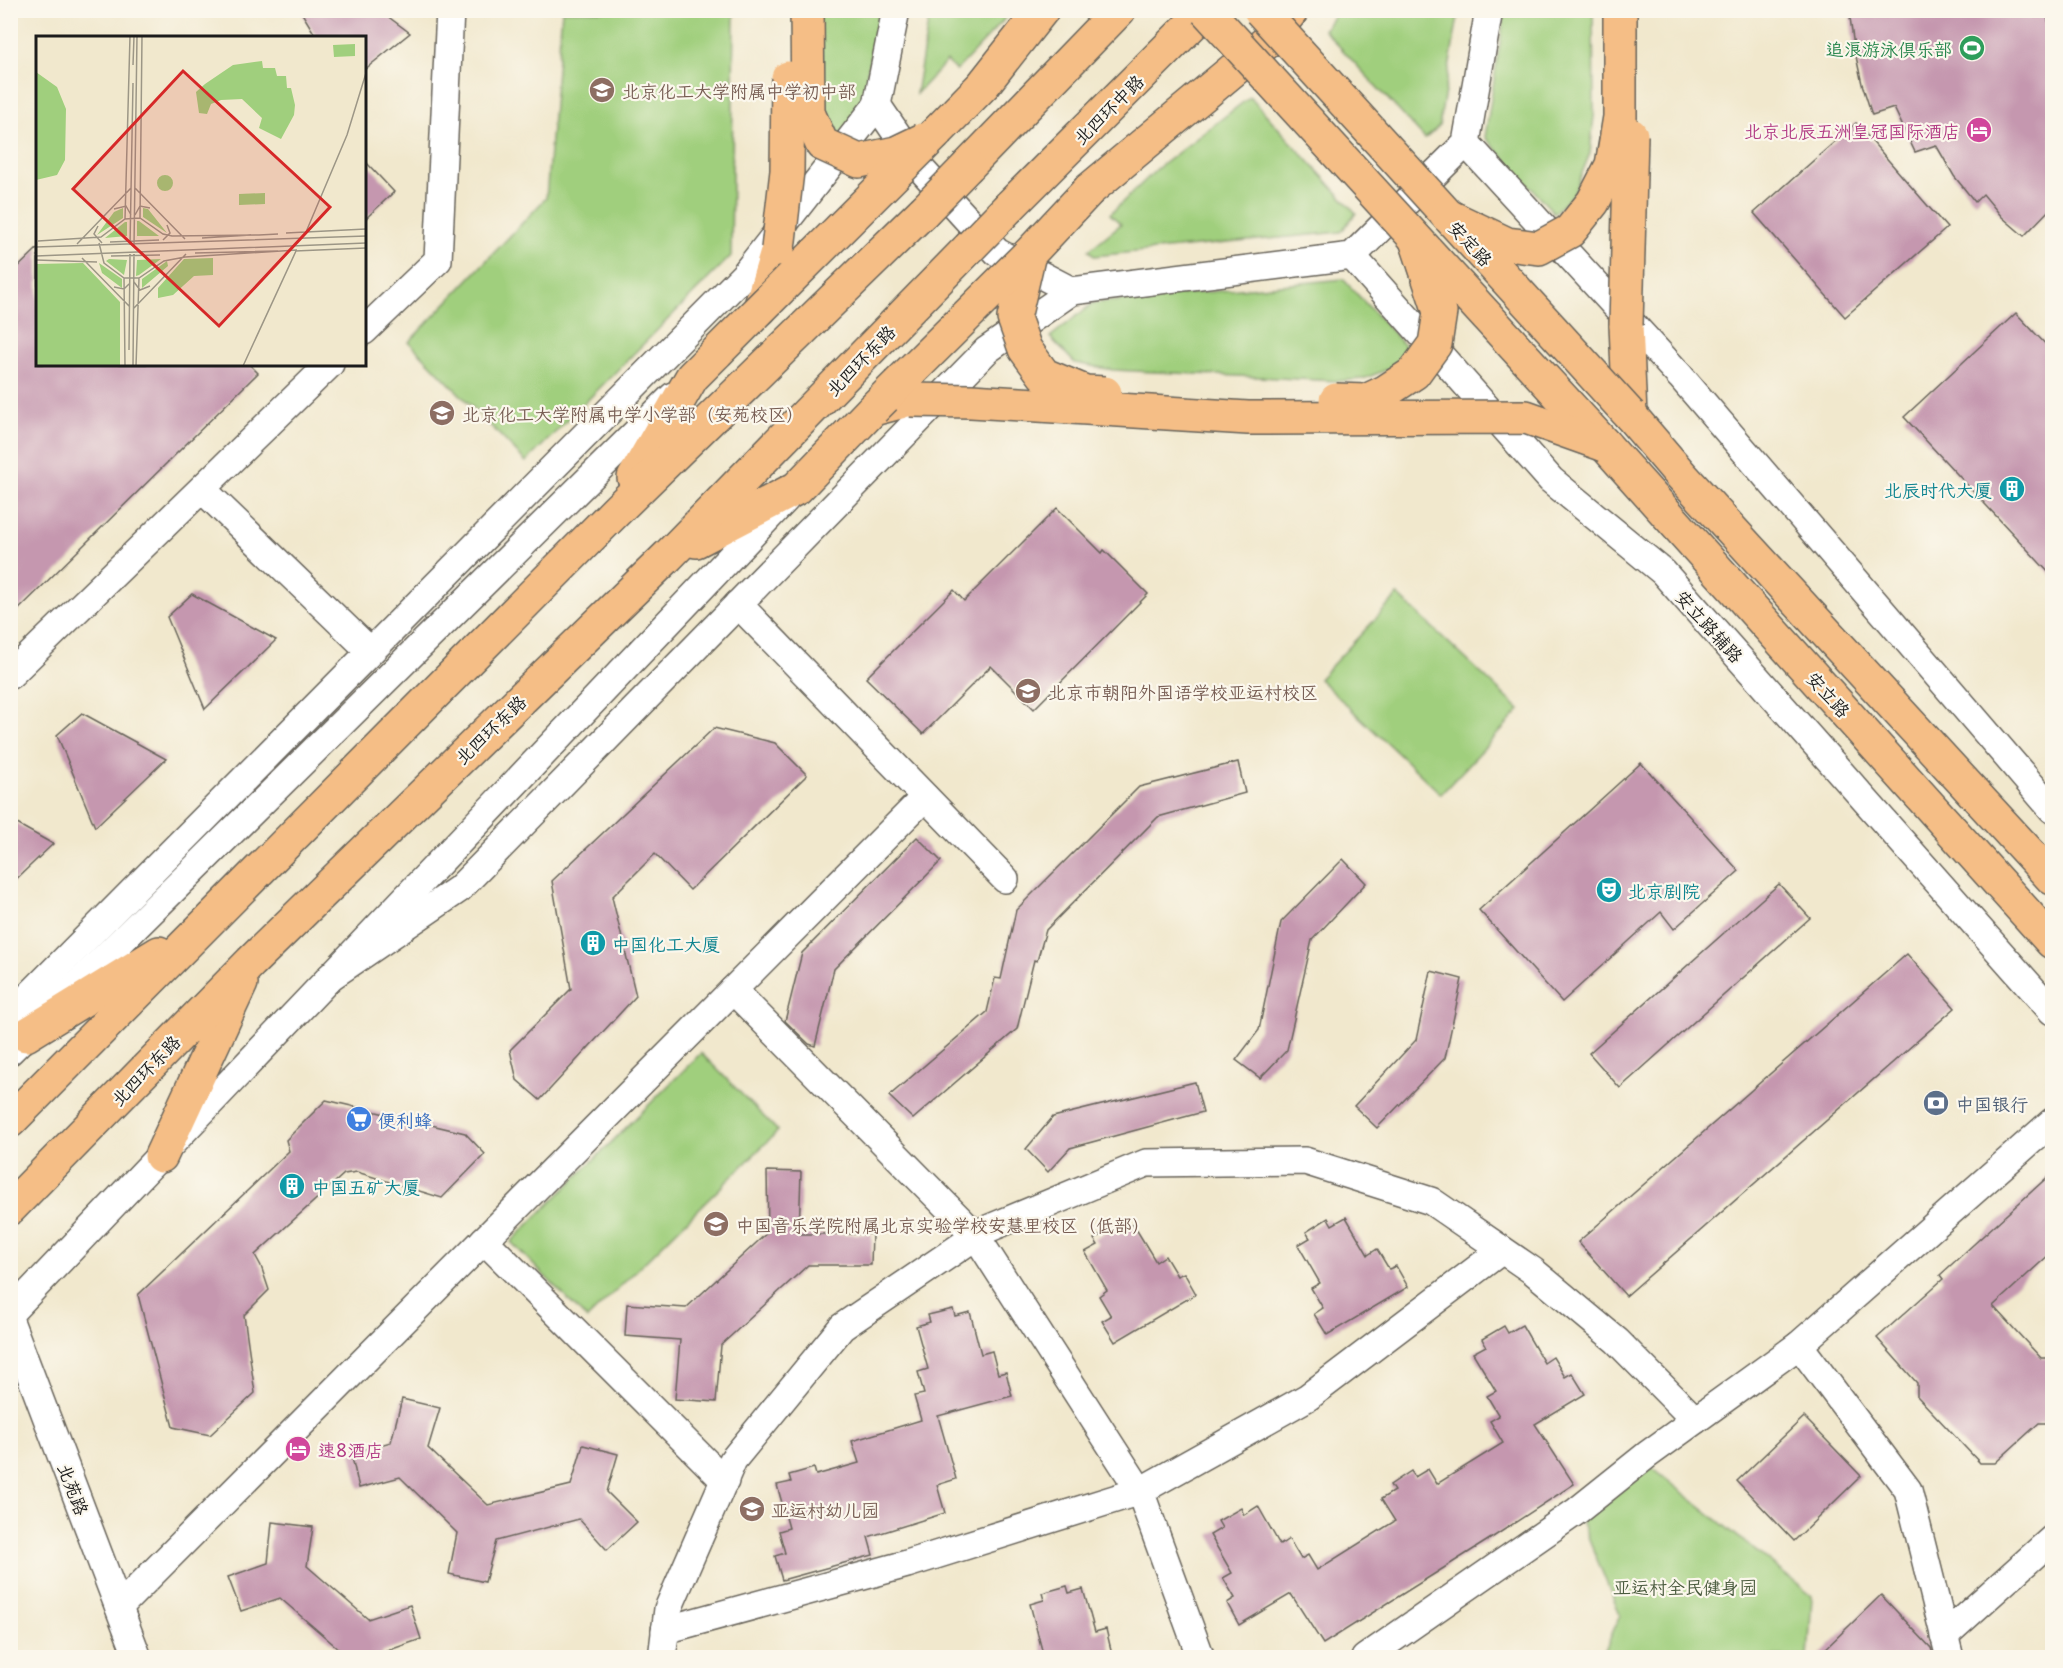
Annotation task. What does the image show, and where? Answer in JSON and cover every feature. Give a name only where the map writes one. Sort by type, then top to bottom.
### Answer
[{"type":"main road","points":[[760,309],[778,249],[787,171],[788,10]]},
{"type":"main road","points":[[807,10],[808,113],[822,144],[859,162],[896,153],[935,134]]},
{"type":"main road","points":[[616,511],[692,376],[983,85],[1042,10]]},
{"type":"main road","points":[[10,1121],[616,511],[924,211],[1119,10]]},
{"type":"main road","points":[[1206,10],[1605,445]]},
{"type":"main road","name":"北四环中路","points":[[969,248],[1206,10]]},
{"type":"main road","name":"安定路","points":[[1260,10],[1682,476],[2052,878]]},
{"type":"main road","points":[[668,556],[797,488],[830,452],[1029,254],[1089,190],[1268,41],[1292,10]]},
{"type":"main road","points":[[1446,215],[1507,244],[1539,248],[1570,231],[1593,202],[1612,165],[1620,117],[1620,10]]},
{"type":"main road","points":[[1630,416],[1626,325],[1635,10]]},
{"type":"main road","points":[[1029,254],[1014,318],[1025,349],[1044,375],[1085,392],[1366,400],[1385,392],[1414,373],[1435,344],[1440,312],[1416,240]]},
{"type":"main road","name":"北四环东路","points":[[10,1208],[251,962],[668,556],[969,248]]},
{"type":"main road","points":[[873,409],[910,400],[940,400],[1248,418],[1526,417],[1605,445]]},
{"type":"main road","name":"安立路","points":[[1605,445],[2052,942]]},
{"type":"main road","points":[[16,1034],[204,926]]},
{"type":"main road","points":[[161,1156],[251,962]]},
{"type":"street","points":[[366,330],[438,260],[450,10]]},
{"type":"street","points":[[16,1034],[370,651],[744,275],[877,105],[896,10]]},
{"type":"street","points":[[330,977],[459,889],[987,350],[1072,291],[1352,256],[1466,143],[1489,10]]},
{"type":"street","points":[[877,105],[920,168],[997,252],[1072,291]]},
{"type":"street","points":[[1466,143],[1681,377],[2052,809]]},
{"type":"street","name":"安立路辅路","points":[[1352,256],[1551,480],[1663,572],[2052,1011]]},
{"type":"street","points":[[10,675],[328,366]]},
{"type":"street","points":[[16,1034],[692,376]]},
{"type":"street","points":[[10,1313],[797,488]]},
{"type":"street","points":[[202,489],[370,651]]},
{"type":"street","points":[[738,604],[1005,879]]},
{"type":"street","points":[[119,1607],[925,797]]},
{"type":"street","points":[[733,990],[976,1236],[1140,1491],[1202,1658]]},
{"type":"street","points":[[1365,1658],[1577,1510],[1647,1455],[1799,1345],[2052,1122]]},
{"type":"street","points":[[662,1658],[668,1609],[733,1460],[842,1327],[985,1230],[1146,1163],[1305,1161],[1431,1201],[1533,1271],[1617,1341],[1695,1420]]},
{"type":"street","points":[[484,1240],[725,1481]]},
{"type":"street","points":[[665,1630],[907,1564],[1140,1491],[1308,1397],[1502,1250]]},
{"type":"street","name":"北苑路","points":[[10,1321],[138,1658]]},
{"type":"street","points":[[1799,1345],[1908,1490],[1947,1647]]},
{"type":"street","points":[[1947,1647],[2052,1539]]},
{"type":"green space","points":[[562,11],[734,11],[731,256],[526,462],[409,342],[546,198]]},
{"type":"green space","points":[[810,11],[879,11],[858,122],[842,141],[818,123]]},
{"type":"green space","points":[[930,11],[1010,11],[956,71],[947,61],[916,94]]},
{"type":"green space","points":[[1337,11],[1459,11],[1439,126],[1425,139],[1324,30]]},
{"type":"green space","points":[[1505,11],[1593,11],[1594,116],[1590,153],[1574,193],[1554,213],[1485,137]]},
{"type":"green space","points":[[1250,97],[1356,213],[1341,232],[1094,256],[1089,250],[1121,224],[1110,214],[1158,168]]},
{"type":"green space","points":[[1343,279],[1408,349],[1391,368],[1363,379],[1338,381],[1113,370],[1075,363],[1050,337],[1093,303]]},
{"type":"green space","points":[[1398,595],[1520,710],[1441,794],[1319,679]]},
{"type":"green space","points":[[701,1053],[778,1131],[587,1319],[511,1242]]},
{"type":"green space","name":"亚运村全民健身园","points":[[1641,1459],[1812,1596],[1808,1657],[1602,1657],[1620,1615],[1577,1511]]},
{"type":"building","points":[[300,10],[379,10],[410,33],[366,68],[366,36],[316,36]]},
{"type":"building","name":"北京北辰五洲皇冠国际酒店","points":[[1849,10],[2045,10],[2052,34],[2052,207],[2024,236],[2002,217],[1983,194],[1975,202],[1954,176],[1936,145],[1915,152],[1894,108],[1872,115],[1862,84]]},
{"type":"building","points":[[1856,123],[1947,228],[1845,317],[1754,213]]},
{"type":"building","points":[[366,162],[394,192],[366,218]]},
{"type":"building","points":[[36,250],[36,366],[251,366],[258,373],[10,618],[10,275]]},
{"type":"building","name":"北辰时代大厦","points":[[2016,313],[2052,351],[2052,576],[1904,417]]},
{"type":"building","points":[[1057,508],[1148,594],[1034,709],[991,666],[923,734],[866,678],[954,590],[964,601]]},
{"type":"building","points":[[192,594],[276,640],[205,709],[167,617]]},
{"type":"building","points":[[82,713],[166,759],[95,827],[57,735]]},
{"type":"building","name":"中国化工大厦","points":[[714,728],[775,743],[807,775],[690,890],[655,854],[612,897],[636,996],[540,1100],[517,1080],[510,1050],[571,989],[552,881]]},
{"type":"building","points":[[1238,762],[1245,793],[1158,817],[1046,930],[1037,961],[1034,960],[1017,1029],[913,1119],[889,1096],[987,1012],[995,978],[1001,979],[1016,910],[1139,787]]},
{"type":"building","name":"北京剧院","points":[[1641,763],[1739,871],[1674,929],[1661,912],[1562,1002],[1479,910]]},
{"type":"building","points":[[10,820],[53,844],[10,885]]},
{"type":"building","points":[[917,837],[941,861],[834,969],[815,1046],[809,1044],[785,1021],[802,953]]},
{"type":"building","points":[[1343,859],[1366,883],[1312,940],[1287,1050],[1260,1078],[1236,1060],[1259,1030],[1281,922]]},
{"type":"building","points":[[1779,884],[1810,918],[1620,1088],[1589,1053]]},
{"type":"building","points":[[1907,954],[1955,1008],[1626,1296],[1578,1242]]},
{"type":"building","points":[[1431,971],[1462,979],[1445,1058],[1377,1128],[1354,1106],[1416,1040]]},
{"type":"building","points":[[1195,1082],[1203,1112],[1070,1148],[1048,1172],[1026,1149],[1053,1117]]},
{"type":"building","points":[[326,1100],[465,1133],[485,1154],[442,1198],[357,1172],[344,1174],[255,1255],[269,1290],[244,1315],[255,1393],[210,1435],[173,1427],[138,1295],[289,1151],[286,1140]]},
{"type":"building","points":[[767,1171],[801,1172],[799,1234],[872,1234],[871,1265],[808,1265],[721,1345],[716,1402],[675,1399],[680,1340],[625,1336],[627,1304],[686,1308],[768,1232]]},
{"type":"building","points":[[2052,1173],[2052,1252],[1993,1306],[2041,1358],[2052,1358],[2052,1423],[2039,1423],[1995,1463],[1980,1463],[1917,1396],[1917,1383],[1877,1338],[1943,1279],[1940,1275]]},
{"type":"building","points":[[1346,1217],[1368,1255],[1377,1249],[1389,1269],[1396,1266],[1408,1287],[1327,1335],[1314,1314],[1323,1308],[1311,1288],[1320,1283],[1298,1245],[1310,1238],[1306,1232],[1328,1218],[1332,1225]]},
{"type":"building","points":[[1133,1224],[1156,1262],[1165,1256],[1177,1276],[1184,1273],[1196,1294],[1115,1342],[1102,1321],[1111,1316],[1099,1296],[1107,1290],[1085,1252],[1098,1245],[1094,1239],[1116,1226],[1120,1232]]},
{"type":"building","points":[[953,1309],[955,1316],[970,1312],[981,1354],[992,1351],[998,1374],[1006,1372],[1012,1396],[938,1416],[956,1479],[937,1485],[945,1513],[868,1537],[873,1555],[782,1580],[775,1556],[785,1553],[779,1531],[789,1528],[777,1485],[791,1482],[789,1475],[814,1468],[816,1475],[859,1463],[852,1441],[921,1420],[914,1396],[924,1394],[918,1372],[928,1369],[916,1326],[930,1322],[928,1315]]},
{"type":"building","points":[[1522,1325],[1544,1363],[1553,1357],[1565,1377],[1572,1373],[1585,1394],[1535,1424],[1574,1484],[1323,1644],[1291,1594],[1239,1625],[1227,1603],[1235,1598],[1223,1578],[1232,1573],[1210,1535],[1222,1528],[1218,1521],[1241,1508],[1244,1515],[1258,1506],[1280,1545],[1289,1539],[1301,1559],[1308,1555],[1317,1570],[1395,1521],[1381,1499],[1394,1491],[1390,1485],[1411,1471],[1415,1477],[1428,1469],[1437,1484],[1503,1443],[1490,1421],[1499,1416],[1487,1396],[1496,1391],[1473,1353],[1486,1346],[1482,1339],[1504,1326],[1508,1333]]},
{"type":"building","points":[[402,1399],[440,1408],[428,1448],[488,1505],[571,1485],[583,1445],[618,1454],[607,1492],[637,1522],[607,1550],[579,1519],[496,1541],[485,1582],[449,1574],[457,1533],[400,1477],[359,1488],[351,1453],[391,1442]]},
{"type":"building","points":[[1804,1417],[1861,1476],[1794,1541],[1737,1481]]},
{"type":"building","points":[[272,1522],[313,1527],[307,1566],[368,1619],[410,1605],[421,1639],[381,1653],[380,1658],[338,1658],[340,1650],[280,1598],[241,1611],[228,1577],[268,1563]]},
{"type":"building","points":[[1067,1586],[1069,1593],[1083,1589],[1095,1632],[1106,1629],[1113,1658],[1044,1658],[1030,1604],[1044,1600],[1042,1593]]},
{"type":"building","points":[[1881,1595],[1931,1648],[1934,1658],[1816,1658]]},
{"type":"place","name":"追浪游泳俱乐部","points":[[1972,48]]},
{"type":"place","name":"北京化工大学附属中学初中部","points":[[602,90]]},
{"type":"place","name":"北京北辰五洲皇冠国际酒店","points":[[1979,130]]},
{"type":"place","name":"北京化工大学附属中学小学部（安苑校区）","points":[[442,413]]},
{"type":"place","name":"北辰时代大厦","points":[[2012,489]]},
{"type":"place","name":"北京市朝阳外国语学校亚运村校区","points":[[1028,691]]},
{"type":"place","name":"北京剧院","points":[[1609,890]]},
{"type":"place","name":"中国化工大厦","points":[[593,943]]},
{"type":"place","name":"中国银行","points":[[1936,1103]]},
{"type":"place","name":"便利蜂","points":[[359,1119]]},
{"type":"place","name":"中国五矿大厦","points":[[292,1186]]},
{"type":"place","name":"中国音乐学院附属北京实验学校安慧里校区（低部）","points":[[716,1224]]},
{"type":"place","name":"速8酒店","points":[[298,1449]]},
{"type":"place","name":"亚运村幼儿园","points":[[752,1509]]}]
